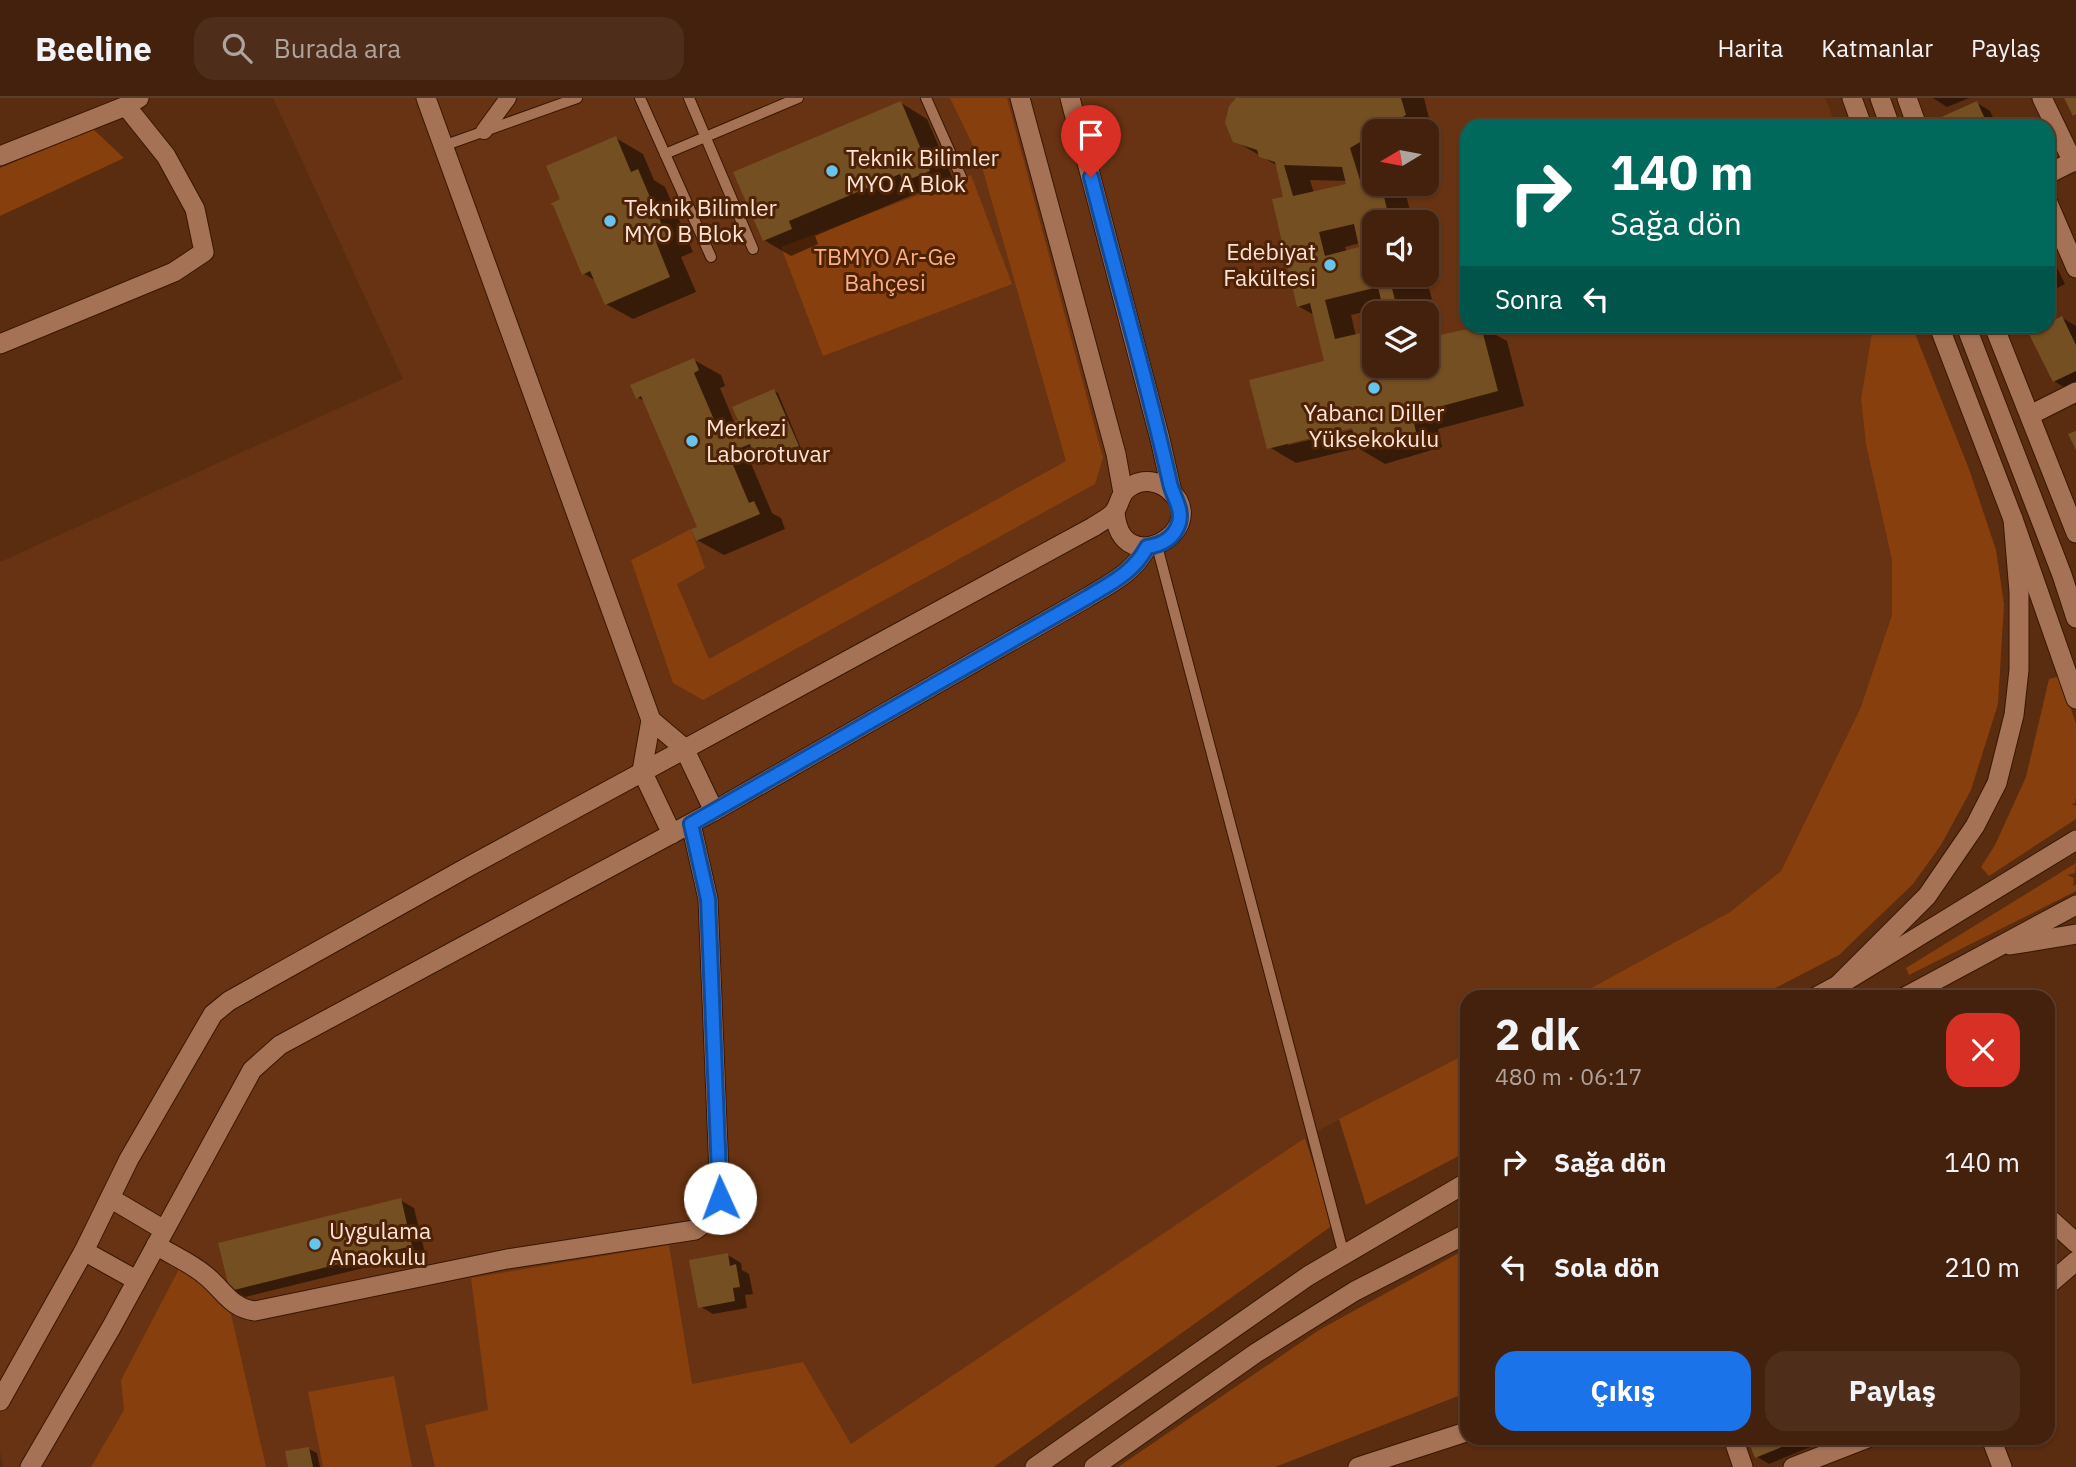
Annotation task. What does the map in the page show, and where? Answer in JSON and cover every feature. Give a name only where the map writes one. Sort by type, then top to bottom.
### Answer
[{"type":"street","points":[[426,98],[651,720],[684,748],[714,811]]},
{"type":"street","points":[[484,131],[508,98]]},
{"type":"street","points":[[1020,98],[1116,454],[1123,493]]},
{"type":"street","points":[[30,1467],[111,1328],[252,1070],[279,1045],[714,811],[1088,597],[1129,571],[1152,547],[1167,541],[1174,533],[1179,523],[1178,502],[1172,492],[1070,98]]},
{"type":"street","points":[[1852,98],[1860,119]]},
{"type":"street","points":[[1880,98],[1888,119]]},
{"type":"street","points":[[1907,98],[1914,119]]},
{"type":"street","points":[[2042,98],[2053,119]]},
{"type":"street","points":[[0,156],[133,102],[195,209],[204,252],[174,272],[0,344]]},
{"type":"street","points":[[2055,124],[2074,161],[2055,170]]},
{"type":"street","points":[[2055,219],[2076,268]]},
{"type":"street","points":[[1942,333],[2013,519],[2076,699]]},
{"type":"street","points":[[1969,333],[2058,562],[2076,618]]},
{"type":"street","points":[[1997,333],[2072,510],[2076,533]]},
{"type":"street","points":[[2030,415],[2076,392]]},
{"type":"street","points":[[1152,547],[1136,545],[1119,532],[1115,511],[1123,493],[1132,485],[1148,482],[1172,492]]},
{"type":"street","points":[[0,1401],[84,1251],[129,1159],[213,1014],[229,1001],[684,748],[997,581],[1093,527],[1115,511]]},
{"type":"street","points":[[1839,984],[1927,896],[1975,826],[1997,783],[2014,715],[2020,670],[2020,592],[2013,519]]},
{"type":"street","points":[[651,720],[642,771],[672,835]]},
{"type":"street","points":[[110,1198],[204,1274],[232,1303],[255,1311],[507,1259],[695,1230],[709,1220],[716,1211],[720,1198],[708,899],[691,824]]},
{"type":"street","points":[[1828,990],[2076,840]]},
{"type":"street","points":[[1917,990],[2076,905]]},
{"type":"street","points":[[1992,948],[2076,934]]},
{"type":"street","points":[[1035,1467],[1308,1276],[1460,1187]]},
{"type":"street","points":[[2055,1224],[2076,1243]]},
{"type":"street","points":[[1094,1467],[1256,1353],[1355,1291],[1460,1237]]},
{"type":"street","points":[[84,1251],[136,1280]]},
{"type":"street","points":[[2055,1279],[2076,1261]]},
{"type":"street","points":[[1358,1467],[1403,1460],[1460,1435]]},
{"type":"street","points":[[1735,1445],[1743,1467]]},
{"type":"street","points":[[1793,1467],[1850,1445]]},
{"type":"street","points":[[1994,1445],[2002,1467]]},
{"type":"lane","points":[[443,146],[577,98]]},
{"type":"lane","points":[[640,98],[711,257]]},
{"type":"lane","points":[[689,98],[753,249]]},
{"type":"lane","points":[[665,153],[798,98]]},
{"type":"lane","points":[[926,98],[962,178]]},
{"type":"lane","points":[[1152,547],[1344,1255]]},
{"type":"shaded area","points":[[273,98],[1825,98],[1833,119],[1460,119],[1460,333],[1872,333],[1861,400],[1866,445],[1892,560],[1892,615],[1860,709],[1781,871],[1730,912],[1588,990],[1460,990],[1460,1057],[1310,1135],[819,1467],[3,1467],[0,1452],[0,562],[403,379]]},
{"type":"green space","points":[[950,98],[1007,98],[1103,458],[1095,484],[703,700],[673,683],[631,560],[691,529],[705,568],[677,584],[709,659],[1066,461],[980,160]]},
{"type":"green space","points":[[93,129],[124,158],[0,216],[0,168]]},
{"type":"green space","name":"TBMYO Ar-Ge Bahçesi","points":[[971,175],[1012,284],[823,356],[781,247]]},
{"type":"green space","points":[[1872,333],[1915,333],[1969,469],[1996,550],[2004,604],[1998,704],[1971,790],[1941,845],[1913,884],[1839,955],[1772,990],[1588,990],[1730,912],[1781,871],[1860,709],[1892,615],[1892,560],[1866,445],[1861,399]]},
{"type":"green space","points":[[2060,676],[2076,724],[2076,797],[2075,803],[2071,804],[2076,806],[2076,819],[1989,876],[1981,867],[1995,845],[2026,777],[2049,679]]},
{"type":"green space","points":[[2076,863],[2075,873],[2067,875],[2074,878],[2073,886],[2076,884],[2076,891],[1909,975],[1906,968]]},
{"type":"green space","points":[[1460,1057],[1460,1155],[1366,1205],[1339,1119]]},
{"type":"green space","points":[[1305,1138],[1333,1225],[994,1467],[435,1467],[425,1425],[488,1410],[471,1278],[669,1245],[692,1384],[803,1362],[851,1444]]},
{"type":"green space","points":[[1460,1252],[1460,1395],[1275,1467],[1118,1467],[1319,1330]]},
{"type":"green space","points":[[179,1269],[201,1278],[231,1314],[266,1467],[91,1467],[124,1410],[121,1380]]},
{"type":"green space","points":[[394,1376],[412,1467],[323,1467],[308,1392]]},
{"type":"building","name":"Edebiyat Fakültesi","points":[[1236,98],[1401,98],[1406,115],[1399,119],[1362,119],[1362,141],[1350,148],[1360,180],[1362,179],[1362,196],[1384,196],[1387,210],[1362,210],[1362,287],[1378,287],[1325,300],[1335,339],[1362,333],[1362,378],[1439,378],[1439,335],[1460,331],[1460,333],[1483,333],[1498,391],[1412,414],[1416,432],[1357,449],[1352,428],[1267,449],[1249,380],[1324,361],[1310,303],[1297,307],[1272,199],[1283,197],[1275,162],[1259,157],[1257,150],[1233,142],[1225,123],[1229,106]],"holes":[[[1284,165],[1342,167],[1346,184],[1293,196]],[[1354,224],[1359,247],[1325,256],[1319,232]]]},
{"type":"building","points":[[2064,98],[2076,98],[2076,114],[2073,116]]},
{"type":"building","name":"Teknik Bilimler MYO A Blok","points":[[901,101],[930,171],[903,182],[900,174],[789,221],[792,229],[763,241],[733,172]]},
{"type":"building","points":[[1977,101],[1985,119],[1937,119]]},
{"type":"building","name":"Teknik Bilimler MYO B Blok","points":[[616,136],[631,172],[638,169],[667,237],[656,242],[670,277],[605,305],[590,271],[582,275],[553,205],[550,204],[560,199],[546,166]]},
{"type":"building","name":"Edebiyat Fakültesi","points":[[1378,287],[1395,287],[1392,288],[1395,301],[1381,301]]},
{"type":"building","points":[[2062,316],[2076,345],[2076,371],[2053,382],[2028,333],[2055,333],[2055,320]]},
{"type":"building","name":"Merkezi Laborotuvar","points":[[694,358],[699,370],[694,373],[718,429],[738,420],[732,407],[774,389],[799,446],[758,464],[750,444],[728,453],[749,503],[754,501],[760,514],[696,541],[691,529],[697,527],[641,396],[636,399],[630,385]]},
{"type":"building","points":[[2076,431],[2076,450],[2068,434]]},
{"type":"building","name":"Uygulama Anaokulu","points":[[401,1198],[412,1246],[230,1291],[218,1243]]},
{"type":"building","points":[[728,1253],[730,1266],[736,1264],[740,1287],[733,1288],[735,1301],[698,1308],[689,1260]]},
{"type":"building","points":[[1750,1445],[1786,1445],[1755,1458]]},
{"type":"building","points":[[309,1447],[313,1467],[288,1467],[285,1451]]},
{"type":"place","name":"Teknik Bilimler MYO A Blok","points":[[832,171]]},
{"type":"place","name":"Teknik Bilimler MYO B Blok","points":[[610,221]]},
{"type":"place","name":"Edebiyat Fakültesi","points":[[1330,265]]},
{"type":"place","name":"Yabancı Diller Yüksekokulu","points":[[1374,388]]},
{"type":"place","name":"Merkezi Laborotuvar","points":[[692,441]]},
{"type":"place","name":"Uygulama Anaokulu","points":[[315,1244]]},
{"type":"route","points":[[720,1198],[708,899],[691,824],[1088,597],[1129,571],[1147,547],[1167,541],[1179,523],[1178,502],[1172,492],[1091,177]]}]
